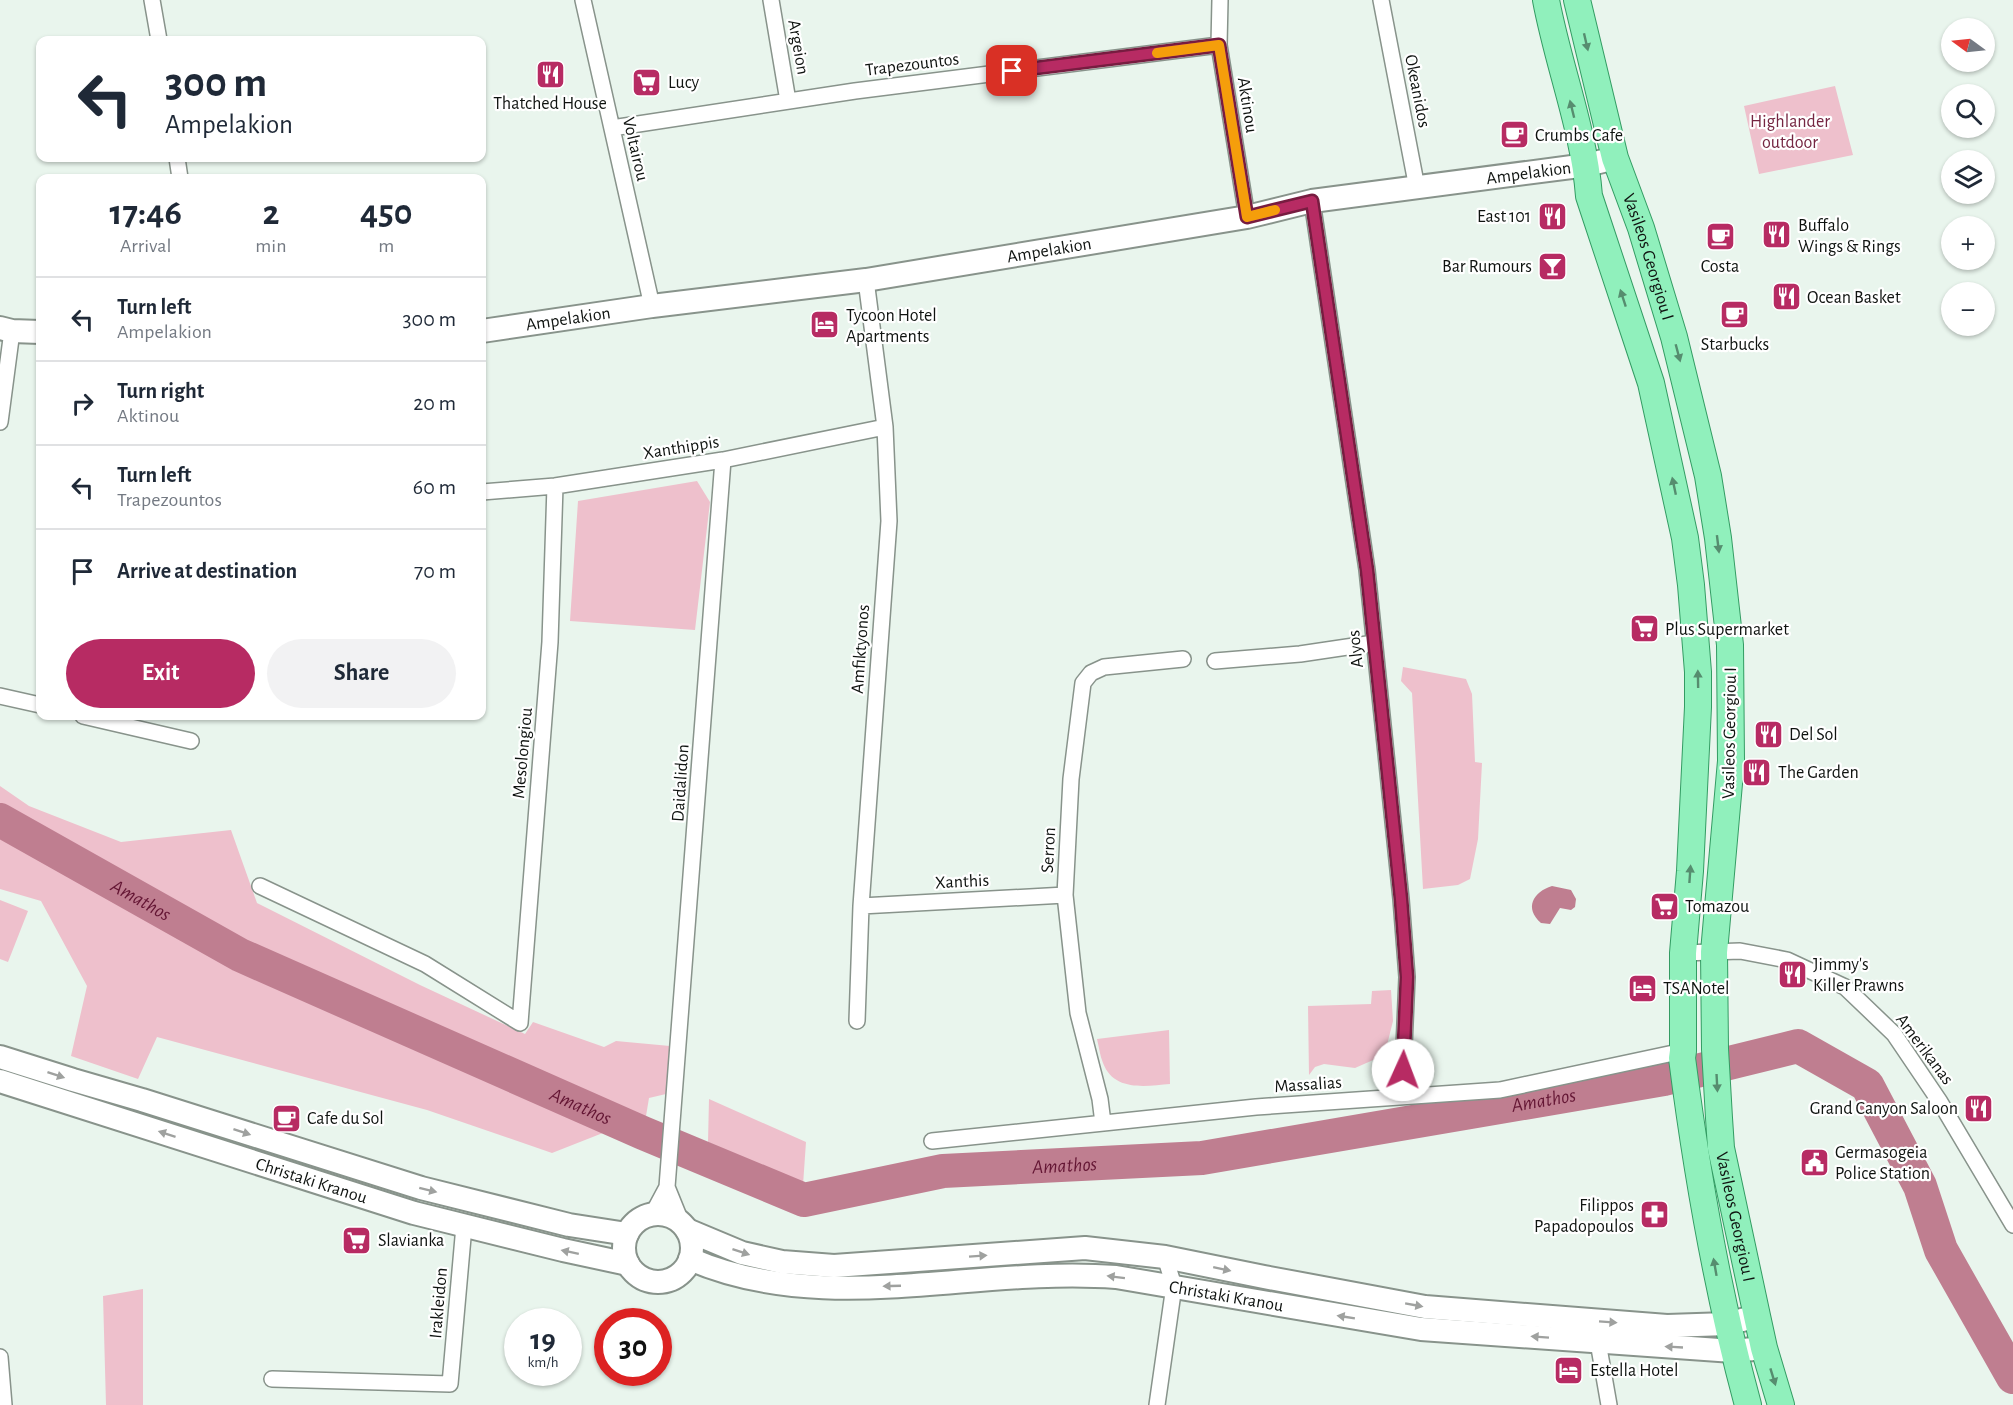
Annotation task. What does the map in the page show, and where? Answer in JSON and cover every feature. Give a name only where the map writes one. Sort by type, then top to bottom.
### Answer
[{"type":"main road","name":"Vasileos Georgiou I","points":[[1546,0],[1587,165],[1589,196],[1652,383],[1686,538],[1698,672],[1698,707],[1691,860],[1683,953],[1683,1055],[1690,1126],[1727,1324],[1748,1405]]},
{"type":"main road","name":"Vasileos Georgiou I","points":[[1577,0],[1615,158],[1641,228],[1674,337],[1708,476],[1718,538],[1730,645],[1731,761],[1714,952],[1715,1049],[1719,1118],[1722,1148],[1757,1316],[1781,1405]]},
{"type":"main road","name":"Ampelakion","points":[[486,330],[652,306],[866,280],[1247,217],[1312,201],[1587,165],[1615,158]]},
{"type":"main road","points":[[6,330],[36,332]]},
{"type":"main road","name":"Christaki Kranou","points":[[0,1057],[421,1188],[569,1226],[627,1234]]},
{"type":"main road","name":"Christaki Kranou","points":[[0,1081],[414,1213],[628,1264]]},
{"type":"main road","points":[[662,1214],[672,1217],[684,1227],[690,1240],[690,1259],[678,1275],[669,1280],[650,1282],[635,1274],[628,1264],[624,1251],[627,1234],[642,1218],[662,1214]]},
{"type":"main road","name":"Christaki Kranou","points":[[684,1227],[742,1253],[782,1262],[834,1266],[1085,1248],[1165,1257],[1264,1278],[1425,1307],[1666,1326],[1727,1324],[1757,1316]]},
{"type":"main road","name":"Christaki Kranou","points":[[690,1259],[744,1278],[783,1285],[834,1289],[951,1284],[1042,1275],[1087,1275],[1174,1286],[1305,1311],[1421,1329],[1733,1351],[1764,1348]]},
{"type":"street","points":[[152,0],[158,36]]},
{"type":"street","name":"Voltairou","points":[[583,0],[652,306]]},
{"type":"street","name":"Argeion","points":[[771,0],[788,101]]},
{"type":"street","name":"Aktinou","points":[[1220,0],[1219,45],[1247,217]]},
{"type":"street","name":"Okeanidos","points":[[1381,0],[1417,188]]},
{"type":"street","name":"Trapezountos","points":[[612,128],[855,91],[1219,45]]},
{"type":"street","name":"Alyos","points":[[1312,201],[1367,570],[1407,977],[1403,1070],[1406,1096]]},
{"type":"street","name":"Amfiktyonos","points":[[857,1021],[861,906],[889,521],[885,427],[866,280]]},
{"type":"street","points":[[0,422],[6,330]]},
{"type":"street","name":"Xanthippis","points":[[486,492],[555,486],[723,460],[885,427]]},
{"type":"street","name":"Daidalidon","points":[[667,1187],[723,460]]},
{"type":"street","name":"Mesolongiou","points":[[260,886],[425,964],[520,1023],[550,642],[555,486]]},
{"type":"street","points":[[1215,661],[1300,654],[1374,643]]},
{"type":"street","name":"Serron","points":[[1103,1123],[1100,1099],[1078,1013],[1065,895],[1071,778],[1083,683],[1091,673],[1104,667],[1183,659]]},
{"type":"street","points":[[0,696],[36,704]]},
{"type":"street","points":[[100,720],[191,741]]},
{"type":"street","name":"Xanthis","points":[[861,906],[1065,895]]},
{"type":"street","name":"Amerikanas","points":[[1683,953],[1740,951],[1788,960],[1845,987],[1894,1034],[1940,1102],[2013,1225]]},
{"type":"street","name":"Massalias","points":[[932,1141],[1256,1107],[1500,1090],[1683,1055]]},
{"type":"street","points":[[652,1215],[667,1187]]},
{"type":"street","points":[[667,1187],[684,1227]]},
{"type":"street","name":"Irakleidon","points":[[272,1379],[450,1384],[464,1226]]},
{"type":"street","points":[[1157,1405],[1174,1286],[1165,1257]]},
{"type":"street","points":[[1599,1342],[1608,1405]]},
{"type":"street","points":[[0,1357],[4,1405]]},
{"type":"green space","name":"Highlander outdoor","points":[[1835,86],[1853,155],[1759,174],[1744,106]]},
{"type":"green space","points":[[697,481],[710,502],[695,630],[570,621],[578,501]]},
{"type":"green space","points":[[1403,667],[1466,679],[1472,694],[1475,762],[1482,763],[1478,839],[1470,879],[1458,885],[1423,889],[1412,693],[1401,681]]},
{"type":"green space","points":[[0,786],[29,806],[121,842],[231,830],[257,903],[420,985],[525,1034],[533,1022],[604,1047],[616,1041],[670,1046],[666,1094],[649,1098],[646,1116],[552,1153],[427,1110],[157,1037],[138,1079],[71,1056],[87,986],[41,901],[0,889]]},
{"type":"green space","points":[[0,900],[28,911],[8,962],[0,959]]},
{"type":"green space","points":[[1391,990],[1393,1021],[1387,1045],[1380,1057],[1355,1068],[1324,1064],[1315,1067],[1309,1075],[1308,1006],[1371,1004],[1372,991]]},
{"type":"green space","points":[[1169,1030],[1170,1084],[1132,1085],[1115,1079],[1108,1072],[1102,1060],[1097,1039]]},
{"type":"green space","points":[[709,1099],[806,1142],[803,1185],[708,1142]]},
{"type":"green space","points":[[143,1289],[143,1405],[106,1405],[103,1296]]},
{"type":"shaded area","points":[[1552,886],[1571,890],[1576,899],[1575,907],[1571,910],[1560,908],[1550,924],[1541,923],[1533,912],[1533,901],[1540,892]]},
{"type":"waterway","name":"Amathos","points":[[0,820],[240,955],[643,1133],[804,1200],[943,1171],[1202,1158],[1664,1079],[1798,1046],[1867,1085],[1920,1186],[1941,1250],[2013,1377]]},
{"type":"slow traffic","points":[[1157,53],[1219,45],[1247,217],[1275,210]]},
{"type":"place","name":"Thatched House","points":[[550,74]]},
{"type":"place","name":"Lucy","points":[[647,82]]},
{"type":"place","name":"Crumbs Cafe","points":[[1514,135]]},
{"type":"place","name":"East 101","points":[[1552,216]]},
{"type":"place","name":"Buffalo Wings & Rings","points":[[1777,235]]},
{"type":"place","name":"Costa","points":[[1720,237]]},
{"type":"place","name":"Bar Rumours","points":[[1553,266]]},
{"type":"place","name":"Ocean Basket","points":[[1786,297]]},
{"type":"place","name":"Starbucks","points":[[1735,315]]},
{"type":"place","name":"Tycoon Hotel Apartments","points":[[825,325]]},
{"type":"place","name":"Plus Supermarket","points":[[1644,629]]},
{"type":"place","name":"Del Sol","points":[[1768,734]]},
{"type":"place","name":"The Garden","points":[[1757,772]]},
{"type":"place","name":"Tomazou","points":[[1664,906]]},
{"type":"place","name":"Jimmy's Killer Prawns","points":[[1792,974]]},
{"type":"place","name":"TSANotel","points":[[1642,988]]},
{"type":"place","name":"Grand Canyon Saloon","points":[[1979,1108]]},
{"type":"place","name":"Cafe du Sol","points":[[286,1118]]},
{"type":"place","name":"Germasogeia Police Station","points":[[1814,1162]]},
{"type":"place","name":"Filippos Papadopoulos","points":[[1655,1215]]},
{"type":"place","name":"Slavianka","points":[[357,1240]]},
{"type":"place","name":"Estella Hotel","points":[[1569,1370]]},
{"type":"route","points":[[1012,71],[1219,45],[1247,217],[1312,201],[1367,570],[1407,977],[1403,1070]]}]
